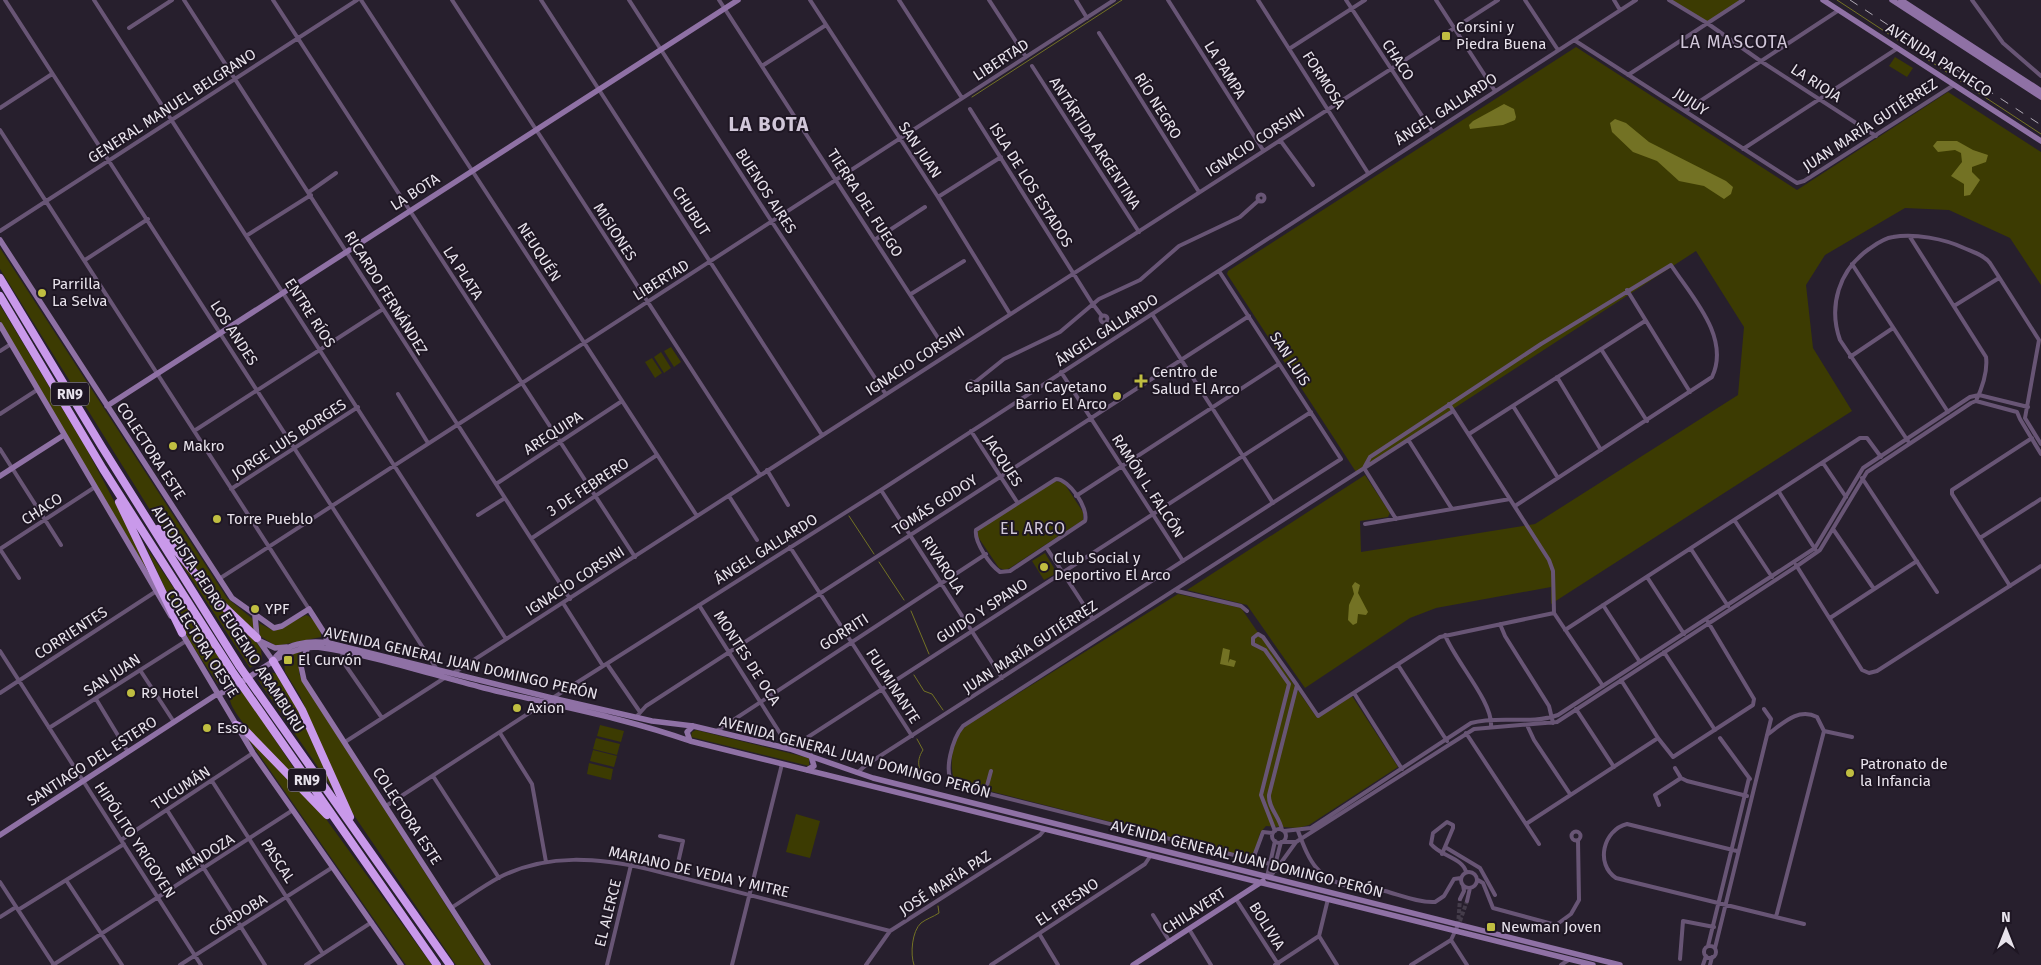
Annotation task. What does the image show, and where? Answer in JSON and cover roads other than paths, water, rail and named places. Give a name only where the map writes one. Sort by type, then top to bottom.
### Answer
[{"type":"highway","name":"AUTOPISTA PEDRO EUGENIO ARAMBURU","points":[[0,278],[240,667],[450,965]]},
{"type":"highway","name":"AUTOPISTA PEDRO EUGENIO ARAMBURU","points":[[0,296],[103,469],[232,672],[437,965]]},
{"type":"highway","points":[[103,469],[182,633]]},
{"type":"highway","points":[[142,511],[219,602],[257,638]]},
{"type":"highway","points":[[273,661],[296,697],[338,794],[374,857]]},
{"type":"highway","points":[[236,725],[243,728],[326,815],[368,868]]},
{"type":"main road","name":"LA BOTA","points":[[107,406],[738,0]]},
{"type":"main road","name":"AVENIDA PACHECO","points":[[1823,0],[2041,141]]},
{"type":"main road","points":[[1892,0],[2041,97]]},
{"type":"main road","points":[[1901,0],[2041,92]]},
{"type":"main road","name":"COLECTORA ESTE","points":[[0,240],[232,598],[254,616],[274,628],[282,626],[309,609]]},
{"type":"main road","name":"COLECTORA OESTE","points":[[0,325],[155,592],[182,633],[253,753],[401,965]]},
{"type":"main road","points":[[0,476],[64,435]]},
{"type":"main road","points":[[309,609],[328,646]]},
{"type":"main road","points":[[254,616],[257,638],[273,661]]},
{"type":"main road","points":[[257,638],[275,648],[291,646]]},
{"type":"main road","name":"COLECTORA ESTE","points":[[308,645],[302,666],[304,680],[488,965]]},
{"type":"main road","name":"AVENIDA GENERAL JUAN DOMINGO PERÓN","points":[[273,661],[308,645]]},
{"type":"main road","name":"AVENIDA GENERAL JUAN DOMINGO PERÓN","points":[[273,661],[276,655],[291,646],[328,646],[552,698],[693,726],[790,749],[857,773],[1593,965]]},
{"type":"main road","name":"AVENIDA GENERAL JUAN DOMINGO PERÓN","points":[[328,646],[342,652],[445,678],[634,723],[690,741],[782,764],[1152,855],[1265,879],[1328,898],[1620,965]]},
{"type":"main road","name":"SANTIAGO DEL ESTERO","points":[[0,835],[174,722],[219,695],[228,692],[273,661]]},
{"type":"main road","points":[[690,741],[686,732],[693,726]]},
{"type":"main road","points":[[808,770],[814,766],[811,756]]},
{"type":"main road","name":"CHILAVERT","points":[[1133,965],[1265,879]]},
{"type":"street","name":"LOS ANDES","points":[[5,0],[438,670],[445,678]]},
{"type":"street","name":"ENTRE RÍOS","points":[[94,0],[395,464],[506,639]]},
{"type":"street","points":[[129,28],[172,0]]},
{"type":"street","name":"RICARDO FERNÁNDEZ","points":[[184,0],[570,599]]},
{"type":"street","name":"LA PLATA","points":[[273,0],[634,556]]},
{"type":"street","name":"GENERAL MANUEL BELGRANO","points":[[0,231],[171,119],[359,0]]},
{"type":"street","name":"NEUQUÉN","points":[[359,0],[585,343],[696,516]]},
{"type":"street","name":"MISIONES","points":[[452,0],[760,475]]},
{"type":"street","name":"CHUBUT","points":[[541,0],[822,435]]},
{"type":"street","name":"BUENOS AIRES","points":[[629,0],[885,393]]},
{"type":"street","name":"TIERRA DEL FUEGO","points":[[718,0],[876,239],[942,344]]},
{"type":"street","name":"SAN JUAN","points":[[810,0],[938,197],[1010,314]]},
{"type":"street","points":[[899,0],[962,98]]},
{"type":"street","points":[[989,0],[1026,57]]},
{"type":"street","points":[[1076,0],[1087,18]]},
{"type":"street","name":"LIBERTAD","points":[[219,579],[1114,0]]},
{"type":"street","name":"LA PAMPA","points":[[1168,0],[1263,150]]},
{"type":"street","name":"FORMOSA","points":[[1258,0],[1368,173]]},
{"type":"street","name":"CHACO","points":[[1346,0],[1432,131]]},
{"type":"street","points":[[1289,49],[1365,0]]},
{"type":"street","points":[[1436,0],[1496,92]]},
{"type":"street","name":"IGNACIO CORSINI","points":[[345,742],[570,599],[885,393],[1139,232],[1327,108],[1498,0]]},
{"type":"street","points":[[1525,0],[1558,50]]},
{"type":"street","points":[[1614,0],[1620,10]]},
{"type":"street","name":"ÁNGEL GALLARDO","points":[[386,806],[699,604],[881,490],[1636,0]]},
{"type":"street","name":"LA RIOJA","points":[[1669,0],[1708,23],[1762,62],[1876,136]]},
{"type":"street","points":[[1628,75],[1743,0]]},
{"type":"street","points":[[1972,0],[2003,43],[2041,76]]},
{"type":"street","points":[[1685,111],[1839,10]]},
{"type":"street","points":[[762,66],[826,25]]},
{"type":"street","name":"RÍO NEGRO","points":[[1098,32],[1199,192]]},
{"type":"street","name":"JUJUY","points":[[1574,40],[1797,183]]},
{"type":"street","points":[[1743,149],[1898,48]]},
{"type":"street","name":"ANTÁRTIDA ARGENTINA","points":[[1032,66],[1139,232]]},
{"type":"street","points":[[0,108],[52,74]]},
{"type":"street","name":"JUAN MARÍA GUTIÉRREZ","points":[[1797,183],[1804,182],[1954,84]]},
{"type":"street","name":"ISLA DE LOS ESTADOS","points":[[970,109],[1102,316]]},
{"type":"street","points":[[0,130],[309,609]]},
{"type":"street","points":[[1280,140],[1313,185]]},
{"type":"street","points":[[938,197],[1002,157]]},
{"type":"street","points":[[246,236],[310,194],[336,173]]},
{"type":"street","points":[[974,383],[1004,359],[1060,332],[1092,303],[1140,280],[1172,251],[1240,217],[1258,200]]},
{"type":"street","points":[[876,239],[925,208]]},
{"type":"street","points":[[84,260],[148,219]]},
{"type":"street","points":[[1908,441],[1840,340],[1834,311],[1836,294],[1852,264],[1864,252],[1892,236],[1940,239],[1951,242],[1987,259],[2040,340],[2026,419],[2041,454]]},
{"type":"street","points":[[1816,550],[1858,475],[1880,456],[1976,401],[1979,395],[1986,367],[1986,358],[1910,237]]},
{"type":"street","points":[[911,294],[964,261]]},
{"type":"street","points":[[1365,469],[1370,456],[1670,264],[1710,325],[1716,344],[1714,372],[1708,381],[1514,506]]},
{"type":"street","points":[[1852,264],[1948,412]]},
{"type":"street","name":"SAN LUIS","points":[[1219,271],[1341,459]]},
{"type":"street","points":[[1954,306],[1999,278]]},
{"type":"street","points":[[1627,290],[1690,392]]},
{"type":"street","points":[[194,432],[383,309]]},
{"type":"street","points":[[1152,314],[1273,503]]},
{"type":"street","name":"TOMÁS GODOY","points":[[638,714],[729,652],[1249,316]]},
{"type":"street","points":[[1468,434],[1645,321]]},
{"type":"street","points":[[1850,357],[1893,328]]},
{"type":"street","points":[[0,351],[11,344]]},
{"type":"street","points":[[1601,350],[1646,420]]},
{"type":"street","points":[[1076,496],[1280,364]]},
{"type":"street","name":"RAMÓN L. FALCÓN","points":[[1061,372],[1183,561]]},
{"type":"street","points":[[1557,378],[1601,450]]},
{"type":"street","points":[[0,414],[37,390]]},
{"type":"street","points":[[398,394],[428,443]]},
{"type":"street","points":[[1265,879],[1274,873],[1298,841],[1466,733],[1482,726],[1553,723],[1796,564],[1816,550],[1833,529],[1862,478],[1908,441],[1970,397],[1979,395],[1983,398],[2028,407]]},
{"type":"street","name":"AREQUIPA","points":[[496,484],[622,401]]},
{"type":"street","points":[[1976,401],[2015,410],[2020,420],[2041,444]]},
{"type":"street","points":[[1449,404],[1552,566],[1554,613],[1606,690]]},
{"type":"street","points":[[1513,406],[1558,478]]},
{"type":"street","name":"JORGE LUIS BORGES","points":[[231,489],[358,408]]},
{"type":"street","points":[[1270,864],[954,785],[951,780],[952,744],[963,726],[1176,591],[1453,411]]},
{"type":"street","name":"GUIDO Y SPANO","points":[[790,749],[1311,412]]},
{"type":"street","points":[[2020,420],[2026,419]]},
{"type":"street","name":"JACQUES","points":[[971,431],[1017,502]]},
{"type":"street","points":[[1565,630],[1864,437],[1883,460]]},
{"type":"street","points":[[2010,586],[1952,494],[1952,490],[2034,437]]},
{"type":"street","points":[[1409,441],[1452,509]]},
{"type":"street","points":[[0,449],[61,545]]},
{"type":"street","name":"3 DE FEBRERO","points":[[532,538],[657,455]]},
{"type":"street","name":"JUAN MARÍA GUTIÉRREZ","points":[[857,773],[866,765],[1341,459]]},
{"type":"street","points":[[1823,463],[1846,497]]},
{"type":"street","points":[[1365,469],[1396,519]]},
{"type":"street","points":[[767,470],[788,505]]},
{"type":"street","points":[[1056,478],[1067,482],[1076,496],[1085,511],[1085,521],[1004,572],[997,569],[978,540],[976,530],[1056,478]]},
{"type":"street","points":[[1862,478],[1937,592]]},
{"type":"street","name":"CHACO","points":[[0,549],[46,521],[95,487]]},
{"type":"street","name":"RIVAROLA","points":[[881,490],[1002,678]]},
{"type":"street","points":[[1779,492],[1816,550]]},
{"type":"street","points":[[729,496],[757,540]]},
{"type":"street","points":[[478,515],[505,498]]},
{"type":"street","points":[[1980,538],[2041,499]]},
{"type":"street","points":[[1366,524],[1510,500]]},
{"type":"street","points":[[1735,521],[1772,579]]},
{"type":"street","points":[[1833,529],[1874,589]]},
{"type":"street","name":"FULMINANTE","points":[[790,547],[912,736]]},
{"type":"street","points":[[1046,547],[1093,619]]},
{"type":"street","points":[[0,549],[19,578]]},
{"type":"street","points":[[1691,549],[1729,607]]},
{"type":"street","name":"GORRITI","points":[[715,732],[760,700],[986,554]]},
{"type":"street","points":[[1830,618],[1917,561]]},
{"type":"street","points":[[1796,564],[1862,670],[1873,673],[2041,566]]},
{"type":"street","points":[[1647,577],[1685,636]]},
{"type":"street","points":[[1176,591],[1241,606],[1247,611]]},
{"type":"street","name":"CORRIENTES","points":[[0,693],[155,592]]},
{"type":"street","points":[[563,603],[638,714]]},
{"type":"street","name":"MONTES DE OCA","points":[[699,604],[790,749]]},
{"type":"street","points":[[1603,606],[1641,664]]},
{"type":"street","points":[[1265,879],[1275,841],[1274,832],[1261,795],[1289,684],[1265,650],[1254,646],[1252,642],[1254,636],[1258,634],[1263,637],[1318,716],[1445,635],[1554,613]]},
{"type":"street","points":[[1620,680],[1658,738],[1673,757],[1753,705],[1755,701],[1707,621]]},
{"type":"street","points":[[1500,624],[1505,636],[1549,706],[1553,723]]},
{"type":"street","points":[[1445,635],[1489,709],[1492,720],[1491,726]]},
{"type":"street","name":"SAN JUAN","points":[[49,728],[186,641]]},
{"type":"street","points":[[1662,650],[1715,730]]},
{"type":"street","name":"HIPÓLITO YRIGOYEN","points":[[0,651],[201,965]]},
{"type":"street","points":[[342,652],[344,663],[382,718]]},
{"type":"street","points":[[1253,859],[1263,832],[1311,828],[1401,767],[1471,723],[1552,717],[1641,664]]},
{"type":"street","points":[[1398,665],[1448,744]]},
{"type":"street","points":[[140,670],[174,722]]},
{"type":"street","points":[[1274,873],[1282,842],[1286,837],[1281,822],[1268,800],[1268,795],[1297,685]]},
{"type":"street","points":[[1354,693],[1404,772]]},
{"type":"street","points":[[96,699],[128,752]]},
{"type":"street","points":[[1576,709],[1614,767]]},
{"type":"street","points":[[1764,709],[1771,719],[1780,726]]},
{"type":"street","points":[[1767,735],[1797,715],[1804,713],[1817,717],[1824,731],[1776,918]]},
{"type":"street","points":[[1735,851],[1771,719]]},
{"type":"street","points":[[1527,725],[1534,740],[1570,794]]},
{"type":"street","points":[[1824,731],[1852,737]]},
{"type":"street","points":[[500,733],[532,784],[546,862]]},
{"type":"street","points":[[1466,733],[1539,844]]},
{"type":"street","points":[[1526,824],[1658,738]]},
{"type":"street","points":[[1720,738],[1749,778],[1755,780]]},
{"type":"street","name":"TUCUMÁN","points":[[0,917],[66,880],[253,753]]},
{"type":"street","points":[[732,965],[782,764]]},
{"type":"street","points":[[1676,768],[1681,778],[1687,781],[1751,797]]},
{"type":"street","points":[[985,793],[990,771]]},
{"type":"street","points":[[433,776],[499,878]]},
{"type":"street","points":[[1659,805],[1654,795],[1681,778]]},
{"type":"street","points":[[1710,965],[1712,957],[1716,953],[1715,948],[1722,904],[1735,851],[1749,778]]},
{"type":"street","name":"PASCAL","points":[[212,781],[323,954]]},
{"type":"street","points":[[167,810],[265,965]]},
{"type":"street","name":"MENDOZA","points":[[53,965],[293,810]]},
{"type":"street","points":[[1442,854],[1454,828],[1454,825],[1448,822],[1437,828],[1431,838],[1435,850],[1442,854],[1462,864],[1466,872]]},
{"type":"street","points":[[1735,851],[1627,824],[1610,838],[1604,849],[1606,869],[1616,878],[1804,924]]},
{"type":"street","name":"JOSÉ MARÍA PAZ","points":[[866,965],[890,931],[1033,840],[1046,829]]},
{"type":"street","points":[[1298,830],[1298,841],[1323,875],[1354,888],[1376,889],[1435,902],[1444,896],[1452,881],[1461,878],[1466,872]]},
{"type":"street","points":[[660,836],[683,841],[675,876]]},
{"type":"street","points":[[1474,873],[1478,880],[1483,883],[1493,908],[1556,925],[1571,914],[1579,900],[1578,840]]},
{"type":"street","points":[[1275,841],[1298,841]]},
{"type":"street","points":[[1445,847],[1480,868],[1495,895]]},
{"type":"street","name":"EL FRESNO","points":[[991,965],[996,964],[1145,864],[1152,855]]},
{"type":"street","name":"MARIANO DE VEDIA Y MITRE","points":[[451,908],[499,878],[546,862],[582,858],[631,865],[890,931]]},
{"type":"street","name":"EL ALERCE","points":[[607,965],[631,865]]},
{"type":"street","name":"CÓRDOBA","points":[[180,965],[333,867]]},
{"type":"street","points":[[1466,872],[1474,873],[1480,868]]},
{"type":"street","points":[[1460,899],[1464,891],[1461,878]]},
{"type":"street","points":[[66,880],[122,965]]},
{"type":"street","points":[[1463,886],[1470,888],[1476,886],[1478,880]]},
{"type":"street","points":[[0,882],[53,965]]},
{"type":"street","points":[[1467,901],[1470,888]]},
{"type":"street","points":[[1277,964],[1319,936],[1328,898]]},
{"type":"street","name":"BOLIVIA","points":[[1236,899],[1277,964]]},
{"type":"street","points":[[1704,965],[1706,956],[1704,951],[1708,946],[1722,904]]},
{"type":"street","points":[[1153,915],[1170,942]]},
{"type":"street","points":[[1680,959],[1683,921],[1714,927]]},
{"type":"street","points":[[306,965],[372,922]]},
{"type":"street","points":[[1411,965],[1451,940],[1456,928]]},
{"type":"street","points":[[1189,929],[1211,965]]},
{"type":"street","points":[[1040,934],[1058,965]]},
{"type":"street","points":[[1319,936],[1336,965]]},
{"type":"street","points":[[1451,940],[1467,965]]},
{"type":"street","points":[[1708,946],[1715,948]]},
{"type":"street","points":[[1561,965],[1574,954]]},
{"type":"street","points":[[1706,956],[1712,957]]},
{"type":"waterway","points":[[972,97],[1122,0]]},
{"type":"waterway","points":[[1837,0],[2041,134]]},
{"type":"waterway","points":[[849,516],[874,554]]},
{"type":"waterway","points":[[879,562],[904,600]]},
{"type":"waterway","points":[[911,611],[929,654]]},
{"type":"waterway","points":[[914,675],[924,691],[932,694],[943,710]]},
{"type":"waterway","points":[[917,739],[923,750],[919,759],[919,767],[928,783]]},
{"type":"waterway","points":[[914,965],[912,949],[916,931],[921,923],[939,913],[938,906]]},
{"type":"tunnel","points":[[1458,925],[1460,899]]},
{"type":"tunnel","points":[[1460,921],[1467,901]]},
{"type":"railway","points":[[1850,0],[2041,125]]},
{"type":"place","name":"Corsini y Piedra Buena","points":[[1446,36]]},
{"type":"place","name":"Parrilla La Selva","points":[[42,293]]},
{"type":"place","name":"Centro de Salud El Arco","points":[[1141,381]]},
{"type":"place","name":"Capilla San Cayetano Barrio El Arco","points":[[1117,396]]},
{"type":"place","name":"Makro","points":[[173,446]]},
{"type":"place","name":"Torre Pueblo","points":[[217,519]]},
{"type":"place","name":"Club Social y Deportivo El Arco","points":[[1044,567]]},
{"type":"place","name":"YPF","points":[[255,609]]},
{"type":"place","name":"El Curvón","points":[[288,660]]},
{"type":"place","name":"R9 Hotel","points":[[131,693]]},
{"type":"place","name":"Axion","points":[[517,708]]},
{"type":"place","name":"Esso","points":[[207,728]]},
{"type":"place","name":"Patronato de la Infancia","points":[[1850,773]]},
{"type":"place","name":"Newman Joven","points":[[1491,927]]},
{"type":"district","name":"LA MASCOTA","points":[[1734,42]]},
{"type":"district","name":"LA BOTA","points":[[769,124]]},
{"type":"district","name":"EL ARCO","points":[[1033,528]]}]
